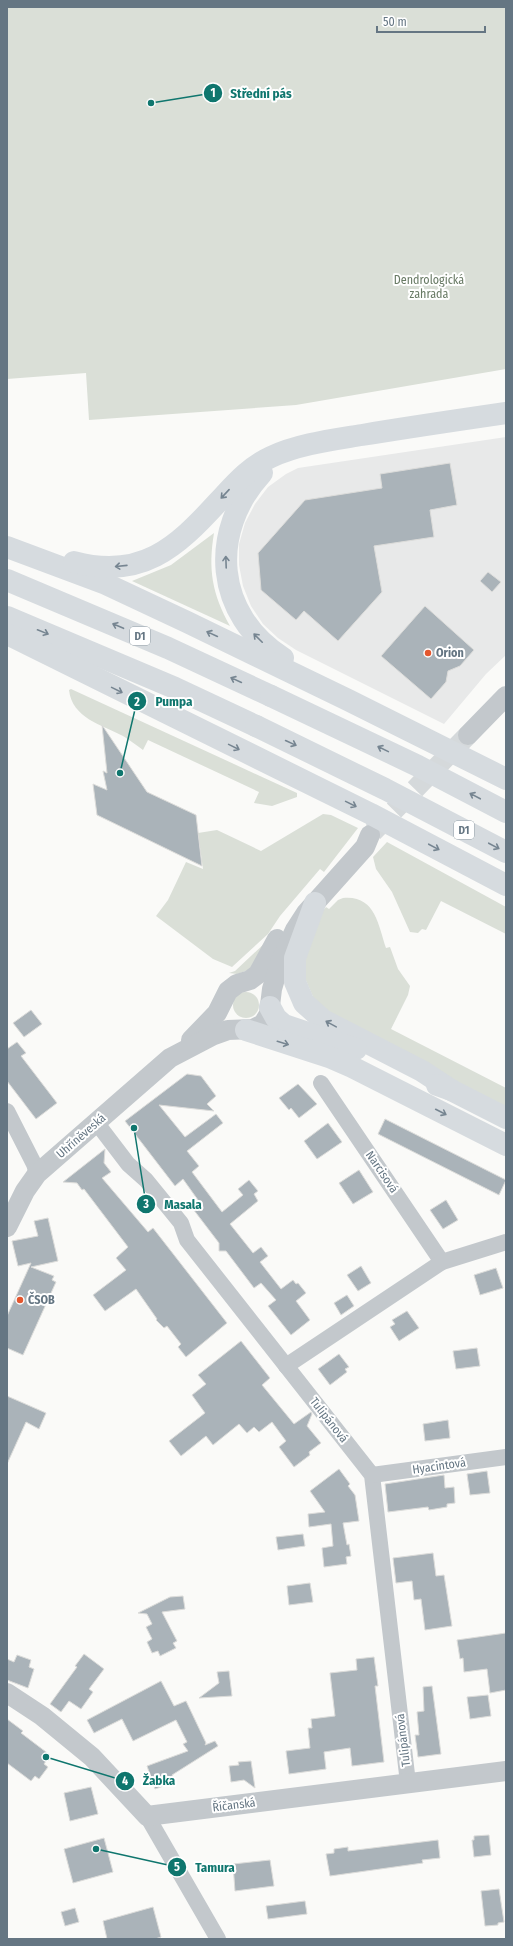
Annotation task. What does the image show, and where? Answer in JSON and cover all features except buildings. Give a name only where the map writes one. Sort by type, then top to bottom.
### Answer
[{"type":"highway","points":[[7,544],[91,566],[120,566],[141,562],[170,548],[185,537],[243,475],[256,465],[284,452],[305,446],[377,432],[506,413]]},
{"type":"highway","points":[[305,446],[264,470],[241,501],[232,520],[228,536],[226,556],[227,577],[241,616],[260,640],[276,654],[348,700]]},
{"type":"highway","points":[[7,547],[106,584],[348,700],[506,779]]},
{"type":"highway","name":"D1","points":[[7,580],[168,648],[418,766],[506,812]]},
{"type":"highway","name":"D1","points":[[7,618],[175,688],[385,789],[506,852]]},
{"type":"highway","points":[[7,634],[372,814],[506,885]]},
{"type":"highway","points":[[315,903],[295,958],[295,982],[304,1003],[322,1020],[422,1071],[451,1090],[506,1118]]},
{"type":"highway","points":[[270,1005],[276,1018],[284,1025],[369,1054],[418,1078],[451,1090]]},
{"type":"highway","points":[[243,1030],[329,1057],[352,1067],[506,1145]]},
{"type":"street","points":[[468,735],[506,696]]},
{"type":"street","points":[[370,835],[365,847],[300,921],[289,940],[279,965],[267,1019],[263,1024],[253,1029],[228,1030],[214,1035],[173,1056],[212,1020],[220,1009],[225,995],[232,987],[258,974],[278,937],[302,903],[356,844],[370,835]]},
{"type":"street","points":[[244,982],[259,986],[268,995],[270,1005]]},
{"type":"street","points":[[223,1002],[224,1015],[228,1021],[243,1030]]},
{"type":"street","name":"Uhříněveská","points":[[7,1227],[25,1191],[38,1174],[173,1056]]},
{"type":"street","name":"Narcisová","points":[[321,1083],[442,1262]]},
{"type":"street","points":[[7,1111],[38,1174]]},
{"type":"street","name":"Tulipánová","points":[[96,1122],[128,1164],[146,1180],[181,1223],[187,1240],[372,1475],[408,1783]]},
{"type":"street","points":[[286,1366],[442,1262],[506,1242]]},
{"type":"street","name":"Hyacintová","points":[[372,1475],[506,1457]]},
{"type":"street","points":[[7,1693],[42,1716],[92,1757],[147,1816],[218,1939]]},
{"type":"street","name":"Říčanská","points":[[147,1816],[506,1771]]},
{"type":"shaded area","points":[[506,437],[506,655],[486,674],[444,724],[296,650],[278,638],[263,624],[251,606],[243,586],[239,565],[239,544],[245,523],[255,504],[268,487],[286,474],[298,468]]},
{"type":"green space","name":"Dendrologická zahrada","points":[[7,7],[506,7],[506,369],[296,405],[89,420],[86,373],[7,379]]},
{"type":"green space","points":[[214,533],[211,558],[213,581],[219,603],[230,626],[132,581],[171,565]]},
{"type":"green space","points":[[71,689],[297,793],[297,797],[272,806],[254,803],[259,792],[148,740],[143,750],[123,736],[97,724],[82,714],[71,700],[69,690]]},
{"type":"green space","points":[[323,814],[331,815],[358,828],[324,872],[320,869],[280,916],[268,934],[232,967],[213,959],[156,916],[168,900],[186,862],[203,869],[198,833],[217,830],[261,851]]},
{"type":"green space","points":[[387,842],[506,907],[506,934],[441,901],[426,930],[422,929],[418,933],[410,932],[392,892],[376,869],[373,857]]},
{"type":"green space","points":[[343,898],[354,898],[369,906],[374,913],[386,948],[390,947],[398,969],[410,986],[408,995],[391,1029],[506,1088],[506,1108],[317,1006],[301,969],[321,913],[326,907],[329,909],[338,900]]},
{"type":"green space","points":[[266,942],[254,968],[237,974],[229,973],[235,971]]},
{"type":"green space","points":[[246,992],[255,996],[259,1005],[255,1014],[246,1018],[237,1014],[233,1005],[237,996]]},
{"type":"tunnel","points":[[373,832],[468,735]]},
{"type":"place","name":"Střední pás","points":[[151,103]]},
{"type":"place","name":"Orion","points":[[428,653]]},
{"type":"place","name":"Pumpa","points":[[120,773]]},
{"type":"place","name":"Masala","points":[[134,1128]]},
{"type":"place","name":"ČSOB","points":[[20,1300]]},
{"type":"place","name":"Žabka","points":[[46,1757]]},
{"type":"place","name":"Tamura","points":[[96,1849]]}]
